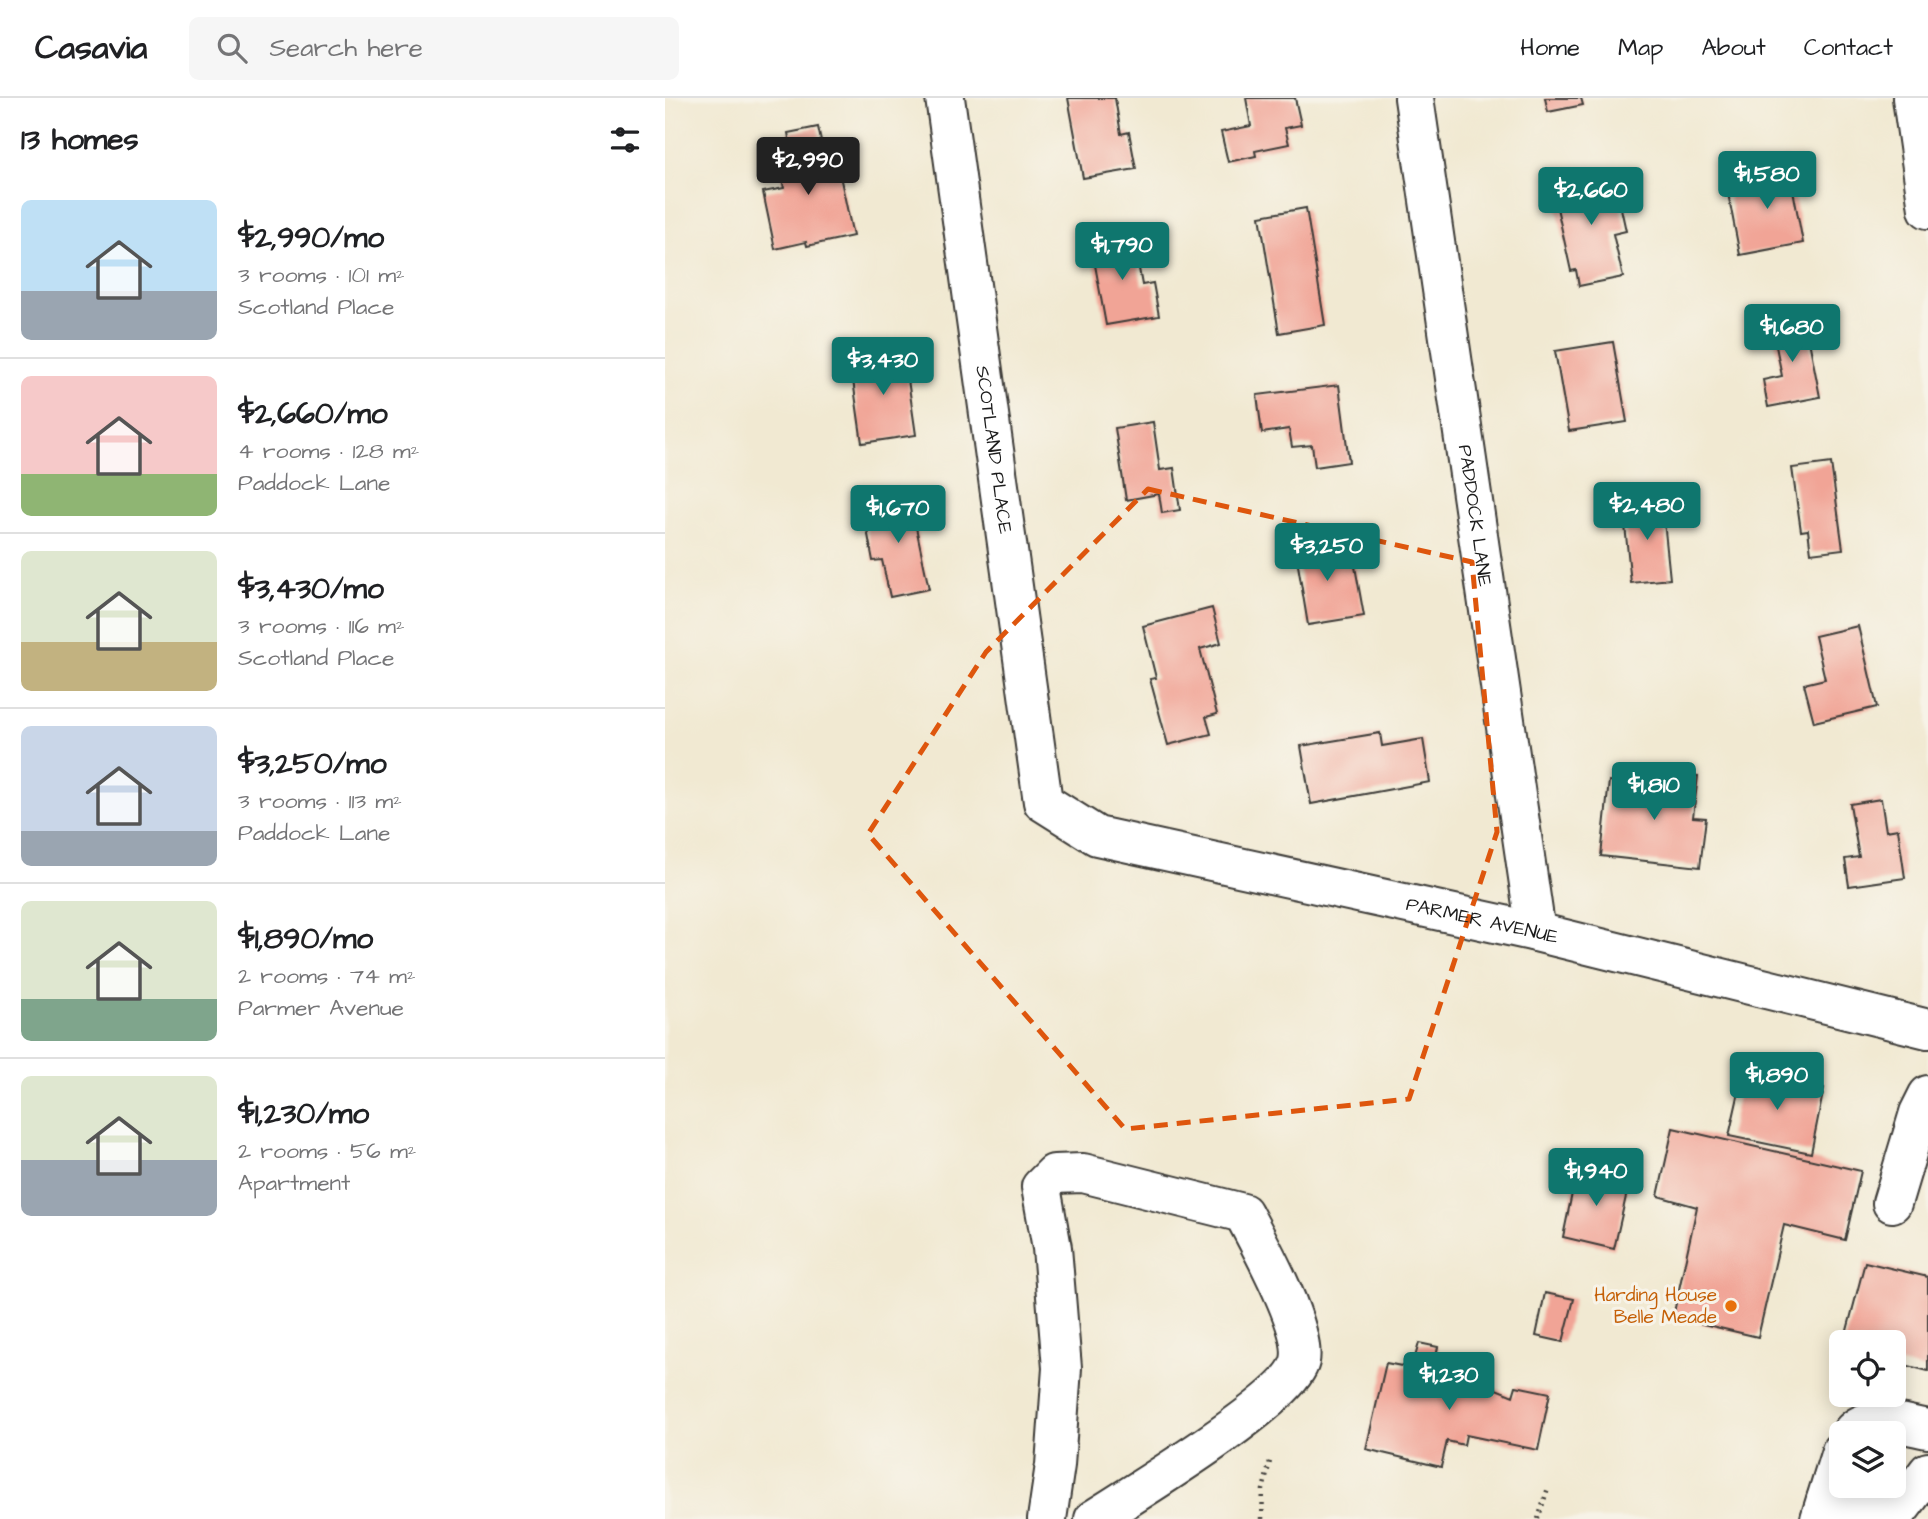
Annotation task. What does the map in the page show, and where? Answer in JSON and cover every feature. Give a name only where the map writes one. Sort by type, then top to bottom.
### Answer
[{"type":"street","name":"SCOTLAND PLACE","points":[[945,98],[1043,802]]},
{"type":"street","name":"PADDOCK LANE","points":[[1414,98],[1536,932]]},
{"type":"street","points":[[1912,98],[1925,171],[1928,209]]},
{"type":"street","name":"PARMER AVENUE","points":[[1043,802],[1097,836],[1536,932],[1928,1029]]},
{"type":"street","points":[[1892,1203],[1919,1113],[1928,1095]]},
{"type":"street","points":[[1047,1519],[1055,1465],[1062,1368],[1052,1248],[1041,1187],[1054,1174],[1073,1173],[1083,1173],[1243,1213],[1270,1263],[1297,1328],[1300,1361],[1283,1387],[1231,1429],[1094,1519]]},
{"type":"street","points":[[1906,1425],[1928,1429]]},
{"type":"street","points":[[1829,1490],[1823,1509],[1899,1510],[1928,1472]]},
{"type":"path","points":[[1262,1519],[1263,1490],[1271,1457]]},
{"type":"path","points":[[1538,1519],[1548,1488]]},
{"type":"highlighted area","points":[[1148,489],[1472,562],[1497,832],[1409,1099],[1125,1129],[868,834],[986,652]]},
{"type":"building","points":[[1068,98],[1115,98],[1121,134],[1129,132],[1136,169],[1083,178]]},
{"type":"building","points":[[1246,98],[1295,98],[1301,125],[1285,128],[1289,144],[1255,151],[1256,156],[1228,162],[1221,132],[1251,126]]},
{"type":"building","points":[[1545,98],[1581,98],[1583,105],[1548,112]]},
{"type":"building","points":[[818,127],[825,159],[836,157],[853,236],[807,246],[806,242],[775,249],[763,192],[784,188],[779,166],[794,163],[788,133]]},
{"type":"building","points":[[1787,158],[1803,243],[1740,255],[1728,193],[1761,187],[1757,164]]},
{"type":"building","points":[[1613,172],[1626,231],[1613,234],[1623,277],[1579,286],[1576,270],[1571,271],[1552,185]]},
{"type":"building","points":[[1306,208],[1325,325],[1279,333],[1260,216]]},
{"type":"building","points":[[1133,236],[1142,285],[1153,283],[1159,316],[1106,325],[1091,243]]},
{"type":"building","points":[[1804,315],[1820,397],[1768,407],[1763,380],[1782,376],[1771,321]]},
{"type":"building","points":[[1613,342],[1627,422],[1569,431],[1555,351]]},
{"type":"building","points":[[904,352],[916,435],[862,443],[850,359]]},
{"type":"building","points":[[1339,385],[1349,462],[1315,467],[1312,445],[1292,447],[1289,429],[1262,433],[1257,395]]},
{"type":"building","points":[[1153,422],[1160,470],[1174,468],[1180,510],[1162,513],[1159,494],[1126,500],[1115,428]]},
{"type":"building","points":[[1831,463],[1843,549],[1811,553],[1808,530],[1801,531],[1792,468]]},
{"type":"building","points":[[908,489],[929,589],[890,597],[882,560],[873,561],[865,519],[884,516],[879,495]]},
{"type":"building","points":[[1662,501],[1670,579],[1631,583],[1623,506]]},
{"type":"building","points":[[1330,535],[1335,564],[1354,561],[1364,616],[1308,625],[1294,541]]},
{"type":"building","points":[[1212,608],[1221,643],[1200,649],[1217,714],[1206,717],[1211,734],[1168,745],[1150,679],[1156,678],[1143,626]]},
{"type":"building","points":[[1858,626],[1877,707],[1814,722],[1804,684],[1825,679],[1815,636]]},
{"type":"building","points":[[1380,733],[1382,746],[1423,739],[1430,782],[1311,804],[1301,746]]},
{"type":"building","points":[[1665,773],[1698,776],[1693,817],[1706,818],[1700,867],[1601,856],[1609,781],[1663,787]]},
{"type":"building","points":[[1881,799],[1886,831],[1898,829],[1905,878],[1849,886],[1845,859],[1859,857],[1850,804]]},
{"type":"building","points":[[1744,1070],[1824,1088],[1811,1153],[1729,1136]]},
{"type":"building","points":[[1673,1128],[1861,1171],[1845,1240],[1784,1225],[1758,1337],[1673,1317],[1697,1207],[1658,1196]]},
{"type":"building","points":[[1577,1169],[1630,1179],[1614,1249],[1563,1237]]},
{"type":"building","points":[[1865,1262],[1928,1277],[1928,1371],[1906,1365],[1906,1330],[1847,1330]]},
{"type":"building","points":[[1545,1293],[1574,1299],[1563,1342],[1536,1336]]},
{"type":"building","points":[[1419,1343],[1438,1347],[1433,1370],[1474,1380],[1513,1396],[1516,1386],[1550,1393],[1538,1450],[1466,1435],[1464,1445],[1447,1441],[1441,1467],[1366,1449],[1386,1363],[1412,1368]]},
{"type":"place","name":"Harding House Belle Meade","points":[[1731,1306]]}]
